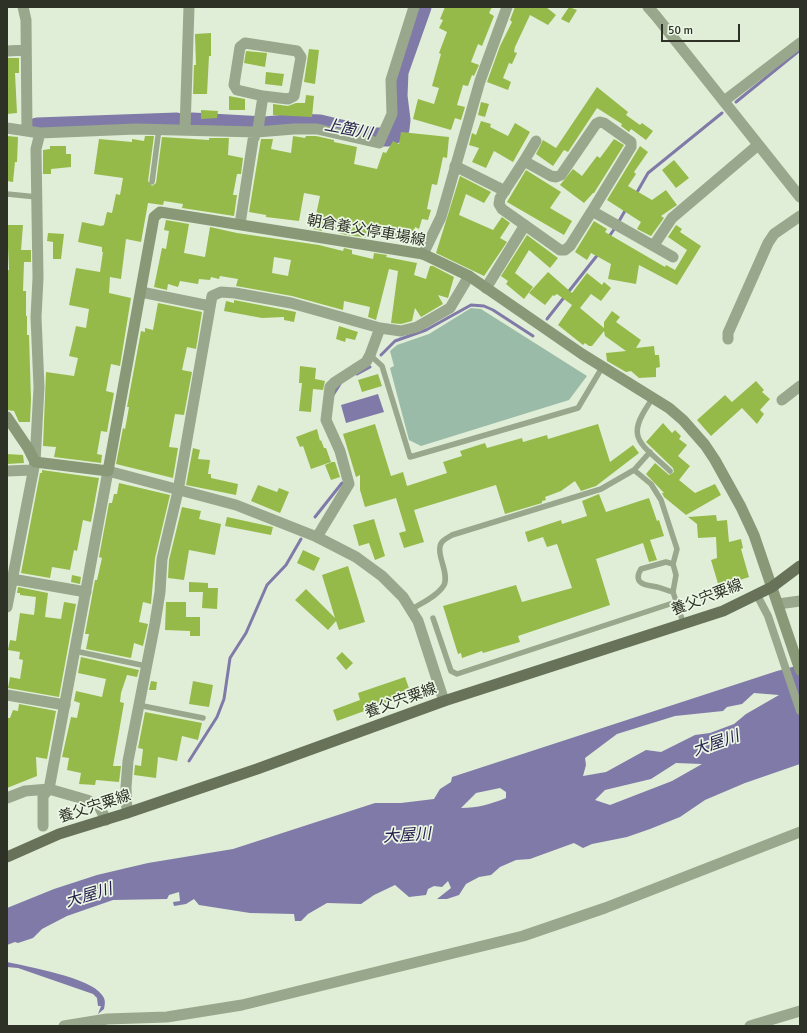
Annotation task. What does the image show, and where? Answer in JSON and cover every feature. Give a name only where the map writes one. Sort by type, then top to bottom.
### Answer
[{"type":"main road","name":"朝倉養父停車場線","points":[[108,471],[154,216],[160,212],[422,254],[469,276],[653,398],[683,420],[715,460],[754,535],[800,670]]},
{"type":"main road","points":[[7,417],[28,448],[34,466],[108,471]]},
{"type":"main road","name":"養父宍粟線","points":[[7,858],[60,834],[127,813],[444,701],[723,611],[772,588],[800,566]]},
{"type":"street","points":[[23,7],[26,20],[27,131]]},
{"type":"street","points":[[185,129],[189,7]]},
{"type":"street","points":[[7,128],[40,133],[159,129],[317,128],[379,143],[392,114],[391,80],[414,7]]},
{"type":"street","points":[[422,254],[441,217],[480,81],[506,7]]},
{"type":"street","points":[[648,7],[800,197]]},
{"type":"street","points":[[245,43],[297,51],[301,57],[294,96],[288,99],[263,96],[237,90],[234,85],[240,47],[245,43]]},
{"type":"street","points":[[724,101],[800,43]]},
{"type":"street","points":[[7,51],[26,50]]},
{"type":"street","points":[[240,224],[253,140],[258,128],[263,96]]},
{"type":"street","points":[[524,161],[551,176],[556,177],[561,175],[596,124],[600,122],[604,123],[631,142],[631,147],[592,212],[566,250],[560,250],[502,209],[499,204],[500,198],[536,141]]},
{"type":"street","points":[[7,607],[10,578],[34,466],[39,387],[36,317],[38,278],[36,149],[40,133]]},
{"type":"street","points":[[654,245],[675,214],[758,145]]},
{"type":"street","points":[[455,166],[505,191]]},
{"type":"street","points":[[592,212],[654,245],[673,257]]},
{"type":"street","points":[[728,339],[728,333],[768,242],[774,234],[800,216]]},
{"type":"street","points":[[486,288],[525,225]]},
{"type":"street","points":[[127,813],[126,783],[138,705],[160,592],[162,559],[178,491],[212,296],[221,292],[235,293],[291,303],[380,328],[401,331],[416,327],[431,320],[450,308],[469,276]]},
{"type":"street","points":[[141,292],[210,306]]},
{"type":"street","points":[[317,537],[349,484],[340,452],[326,420],[330,387],[335,382],[366,362],[370,356],[380,328]]},
{"type":"street","points":[[782,400],[800,386]]},
{"type":"street","points":[[7,471],[34,466]]},
{"type":"street","points":[[43,826],[43,796],[49,789],[108,471],[178,491],[236,505],[317,537],[356,557],[382,576],[402,597],[418,621],[444,701]]},
{"type":"street","points":[[10,578],[86,592]]},
{"type":"street","points":[[757,595],[768,616],[800,711]]},
{"type":"street","points":[[779,608],[800,601]]},
{"type":"street","points":[[7,695],[65,705]]},
{"type":"street","points":[[7,798],[25,791],[49,789],[87,800],[99,806],[106,820]]},
{"type":"street","points":[[64,1026],[107,1019],[167,1018],[242,1005],[523,936],[605,908],[800,832]]},
{"type":"street","points":[[750,1026],[800,1011]]},
{"type":"lane","points":[[152,182],[159,129]]},
{"type":"lane","points":[[7,194],[37,197]]},
{"type":"lane","points":[[370,356],[382,366],[410,457],[578,408],[603,366]]},
{"type":"lane","points":[[653,398],[642,414],[637,425],[637,434],[642,443],[650,452],[670,470]]},
{"type":"lane","points":[[411,610],[436,594],[444,585],[445,575],[439,548],[442,542],[452,535],[601,489],[634,470],[650,452]]},
{"type":"lane","points":[[634,470],[651,484],[661,500],[677,549],[673,564],[676,575],[673,592],[684,624]]},
{"type":"lane","points":[[673,564],[666,562],[641,569],[638,574],[639,580],[646,586],[657,587],[673,592]]},
{"type":"lane","points":[[433,618],[451,671],[457,674],[676,602]]},
{"type":"lane","points":[[75,650],[146,666]]},
{"type":"lane","points":[[138,705],[203,718]]},
{"type":"green space","points":[[471,308],[481,309],[587,376],[569,400],[421,446],[409,440],[390,368],[394,366],[390,351],[397,345],[429,334]]},
{"type":"water","points":[[378,394],[384,412],[346,423],[341,405]]},
{"type":"water","name":"大屋川","points":[[800,665],[800,764],[745,783],[705,800],[680,817],[650,829],[627,837],[592,844],[583,848],[574,843],[530,859],[516,860],[500,867],[491,875],[479,877],[466,884],[459,895],[447,899],[437,899],[451,888],[448,881],[442,887],[434,886],[428,889],[426,895],[409,897],[395,885],[374,895],[361,904],[327,903],[308,914],[301,921],[295,921],[294,914],[250,913],[199,905],[194,899],[186,904],[174,906],[173,902],[180,901],[179,892],[169,895],[167,899],[113,900],[67,916],[42,929],[33,938],[7,945],[7,908],[54,889],[97,875],[148,863],[233,849],[375,803],[401,803],[434,799],[440,789],[451,782],[452,777],[777,671]],"holes":[[[754,693],[779,695],[746,714],[734,724],[710,733],[695,735],[661,752],[646,750],[606,772],[583,776],[586,765],[585,758],[617,734],[675,716],[723,711],[727,707],[742,704]],[[676,763],[702,764],[672,781],[610,805],[595,800],[605,790],[651,779]],[[500,788],[506,792],[506,798],[484,805],[461,808],[476,793]]]},
{"type":"water","points":[[7,962],[58,974],[85,983],[102,995],[105,1000],[104,1009],[98,1014],[101,1006],[98,1006],[97,998],[93,994],[18,968],[7,967]]},
{"type":"building","points":[[445,7],[492,7],[489,13],[494,16],[482,46],[478,44],[471,62],[479,65],[474,76],[472,75],[468,86],[463,85],[457,105],[465,107],[461,120],[455,118],[451,130],[413,119],[418,99],[434,104],[439,88],[432,86],[441,54],[439,53],[447,32],[439,28],[443,20],[440,19]]},
{"type":"building","points":[[515,7],[546,7],[556,15],[548,25],[530,15],[515,47],[514,52],[517,53],[512,64],[509,63],[503,78],[511,82],[508,90],[487,82],[500,46],[512,22],[510,20]]},
{"type":"building","points":[[569,7],[577,10],[569,23],[561,19]]},
{"type":"building","points":[[211,33],[211,56],[209,56],[207,94],[193,94],[194,65],[196,65],[195,34]]},
{"type":"building","points":[[309,49],[319,50],[315,84],[304,82]]},
{"type":"building","points":[[246,51],[267,53],[265,67],[244,63]]},
{"type":"building","points":[[7,58],[19,58],[19,73],[15,73],[17,113],[7,114]]},
{"type":"building","points":[[266,72],[284,74],[282,86],[265,84]]},
{"type":"building","points":[[597,87],[628,112],[626,115],[640,125],[642,123],[653,131],[646,140],[631,129],[629,132],[621,126],[622,124],[597,108],[568,152],[564,150],[553,166],[536,154],[543,140],[556,148]]},
{"type":"building","points":[[306,95],[314,96],[312,117],[273,115],[273,104],[288,106],[296,103],[305,103]]},
{"type":"building","points":[[229,96],[245,99],[245,110],[229,110]]},
{"type":"building","points":[[481,102],[489,104],[485,117],[478,115]]},
{"type":"building","points":[[201,110],[218,111],[217,118],[201,119]]},
{"type":"building","points":[[481,121],[491,124],[490,127],[508,136],[515,123],[530,132],[513,162],[494,151],[486,168],[472,162],[479,148],[469,145],[472,133],[476,135]]},
{"type":"building","points":[[401,132],[449,137],[447,158],[443,157],[437,185],[432,184],[427,209],[431,210],[428,220],[422,219],[419,229],[415,227],[412,240],[409,240],[409,242],[371,234],[370,238],[346,235],[339,233],[340,230],[322,227],[322,231],[313,229],[320,196],[304,193],[299,221],[266,217],[266,215],[249,212],[261,139],[273,139],[271,149],[291,153],[293,136],[305,138],[306,136],[316,136],[334,140],[334,142],[357,147],[354,164],[377,169],[383,152],[386,153],[393,141],[399,144]]},
{"type":"building","points":[[7,136],[18,137],[17,162],[15,162],[13,182],[7,181]]},
{"type":"building","points":[[145,136],[154,136],[148,181],[152,186],[156,183],[162,137],[209,140],[209,138],[229,138],[228,155],[243,158],[241,174],[237,174],[233,195],[237,195],[234,216],[182,208],[183,204],[164,201],[163,205],[148,203],[141,242],[126,239],[121,279],[110,277],[109,293],[131,298],[120,366],[111,364],[106,391],[114,393],[107,432],[101,431],[97,454],[102,455],[101,463],[54,457],[56,447],[43,446],[46,372],[74,376],[78,358],[69,356],[76,326],[86,328],[89,309],[69,305],[76,268],[100,272],[103,252],[102,247],[78,242],[82,222],[101,226],[104,225],[107,212],[112,213],[116,194],[120,195],[123,178],[94,174],[99,139],[132,142],[132,139],[144,141]]},
{"type":"building","points":[[614,139],[624,145],[594,193],[584,203],[560,185],[573,169],[582,176],[597,156],[600,158]]},
{"type":"building","points":[[50,146],[66,146],[66,154],[71,154],[71,167],[51,169],[51,174],[43,174],[43,150],[50,149]]},
{"type":"building","points":[[640,146],[648,152],[634,172],[636,174],[628,186],[652,200],[666,190],[677,205],[661,216],[664,218],[651,236],[637,229],[641,222],[607,200]]},
{"type":"building","points":[[674,160],[689,178],[676,188],[662,170]]},
{"type":"building","points":[[526,170],[561,192],[550,208],[572,221],[564,235],[507,202]]},
{"type":"building","points":[[460,176],[491,192],[484,203],[466,194],[459,215],[493,230],[502,217],[510,223],[500,238],[507,242],[484,276],[436,253]]},
{"type":"building","points":[[166,220],[189,224],[184,253],[205,257],[210,227],[237,233],[319,245],[343,251],[344,248],[352,250],[352,254],[373,259],[374,253],[387,255],[386,257],[417,263],[414,275],[426,279],[430,266],[433,266],[454,277],[448,298],[438,295],[443,304],[421,317],[415,308],[412,321],[401,324],[391,323],[398,271],[389,269],[376,320],[368,317],[370,307],[344,301],[343,310],[292,296],[236,286],[238,279],[220,276],[219,279],[211,277],[210,280],[199,279],[198,284],[180,281],[178,287],[168,284],[167,290],[154,287],[162,248],[166,249],[169,231],[164,230]],"holes":[[[274,257],[291,260],[288,276],[272,273]]]},
{"type":"building","points":[[594,221],[607,229],[605,232],[665,267],[666,265],[675,270],[687,250],[668,237],[676,225],[682,229],[680,232],[701,246],[677,285],[639,265],[636,284],[608,279],[611,264],[591,253],[587,260],[575,252]]},
{"type":"building","points":[[7,225],[23,225],[21,250],[31,250],[31,262],[24,262],[23,291],[26,291],[27,335],[29,335],[31,400],[30,422],[19,422],[14,411],[7,410],[7,270],[9,270]]},
{"type":"building","points":[[48,233],[64,234],[61,259],[53,259],[53,242],[47,241]]},
{"type":"building","points":[[527,235],[558,258],[550,268],[529,250],[515,273],[533,287],[524,299],[506,284],[508,281],[501,276]]},
{"type":"building","points":[[548,272],[572,293],[587,273],[602,285],[604,282],[611,288],[601,301],[591,294],[580,308],[604,328],[604,322],[612,311],[620,317],[616,322],[641,340],[636,348],[654,346],[655,355],[659,355],[660,367],[656,368],[656,377],[639,378],[631,371],[626,372],[607,361],[606,353],[626,351],[605,336],[604,331],[592,346],[589,346],[585,343],[583,345],[558,325],[572,305],[557,294],[554,296],[553,295],[545,305],[529,293]]},
{"type":"building","points":[[234,300],[296,312],[294,322],[284,320],[284,317],[262,318],[224,311],[226,301],[234,303]]},
{"type":"building","points":[[158,303],[202,312],[196,349],[187,347],[182,370],[192,372],[184,415],[175,414],[169,447],[178,448],[173,478],[116,464],[123,428],[125,429],[129,407],[127,407],[141,331],[145,332],[145,328],[153,330]]},
{"type":"building","points":[[339,326],[358,332],[355,340],[346,338],[345,342],[336,339]]},
{"type":"building","points":[[300,366],[316,368],[315,379],[325,381],[323,390],[313,389],[311,412],[299,411],[302,383],[299,383]]},
{"type":"building","points":[[378,374],[382,386],[362,392],[358,380]]},
{"type":"building","points":[[756,381],[764,390],[762,392],[770,399],[760,410],[764,414],[757,424],[742,408],[711,436],[697,420],[725,395],[732,402]]},
{"type":"building","points":[[663,423],[672,433],[675,430],[681,436],[679,439],[687,445],[678,456],[690,466],[679,480],[695,493],[715,484],[721,495],[686,515],[664,497],[662,493],[664,493],[646,474],[655,463],[669,475],[674,472],[673,468],[646,442]]},
{"type":"building","points":[[375,424],[391,476],[403,472],[407,486],[447,473],[443,462],[462,456],[460,451],[485,443],[487,448],[522,438],[523,442],[547,435],[548,439],[598,424],[610,462],[633,445],[639,453],[596,486],[581,491],[575,481],[561,491],[545,497],[546,500],[542,501],[542,503],[505,514],[496,485],[414,510],[424,542],[404,548],[399,533],[406,531],[396,498],[365,507],[360,490],[360,475],[356,477],[343,434]]},
{"type":"building","points":[[317,429],[320,441],[321,440],[324,448],[326,448],[331,462],[311,469],[303,446],[300,447],[296,437]]},
{"type":"building","points":[[193,448],[200,450],[198,459],[210,460],[208,474],[211,474],[211,478],[238,484],[236,495],[186,485]]},
{"type":"building","points":[[7,454],[23,455],[24,463],[7,464]]},
{"type":"building","points":[[335,462],[340,477],[331,480],[325,465]]},
{"type":"building","points":[[42,470],[99,478],[91,522],[83,520],[77,551],[74,550],[70,570],[52,567],[50,578],[21,573],[40,473],[42,473]]},
{"type":"building","points":[[119,483],[170,495],[155,558],[151,604],[143,602],[139,622],[148,624],[143,646],[134,643],[131,658],[86,649],[89,634],[85,634],[95,580],[97,580],[102,558],[99,557],[109,503],[112,503],[114,494],[117,494]]},
{"type":"building","points":[[258,485],[277,492],[279,488],[289,492],[280,513],[251,501]]},
{"type":"building","points":[[599,494],[606,512],[649,498],[657,521],[659,520],[664,536],[650,540],[657,560],[649,562],[643,543],[596,559],[610,605],[518,636],[520,642],[483,653],[482,651],[462,658],[461,653],[458,654],[443,606],[516,585],[522,602],[572,588],[557,544],[547,547],[543,537],[528,542],[525,532],[561,520],[562,524],[587,516],[582,501]]},
{"type":"building","points":[[182,507],[201,511],[199,519],[221,524],[215,555],[189,550],[184,580],[168,578],[169,560]]},
{"type":"building","points":[[716,515],[717,521],[727,520],[729,542],[741,539],[743,548],[741,549],[749,577],[719,587],[711,560],[717,558],[716,537],[698,538],[697,524],[688,517]]},
{"type":"building","points":[[227,517],[273,527],[271,535],[225,526]]},
{"type":"building","points":[[374,519],[385,556],[375,560],[369,543],[359,546],[353,525]]},
{"type":"building","points":[[303,550],[320,558],[314,571],[297,563]]},
{"type":"building","points":[[348,566],[365,622],[339,630],[336,621],[328,630],[295,600],[306,589],[335,618],[322,575]]},
{"type":"building","points":[[72,575],[81,577],[80,584],[71,582]]},
{"type":"building","points":[[189,582],[208,583],[208,588],[218,588],[217,609],[202,608],[203,592],[189,592]]},
{"type":"building","points":[[18,587],[48,593],[45,617],[61,619],[64,602],[76,604],[59,697],[8,688],[10,677],[20,679],[23,660],[19,659],[20,652],[8,650],[10,640],[16,641],[20,613],[34,615],[36,597],[20,595],[20,593],[17,593]]},
{"type":"building","points":[[716,588],[718,595],[701,601],[698,594]]},
{"type":"building","points":[[166,602],[186,602],[186,617],[200,617],[200,636],[190,636],[190,631],[165,630]]},
{"type":"building","points":[[342,652],[353,663],[346,670],[336,658]]},
{"type":"building","points":[[81,657],[139,670],[137,677],[127,675],[121,693],[120,702],[124,703],[113,766],[121,766],[119,782],[96,780],[95,785],[79,784],[81,773],[67,770],[69,758],[62,757],[71,717],[77,718],[80,703],[74,701],[76,691],[102,697],[106,679],[78,673]]},
{"type":"building","points":[[405,677],[411,694],[337,721],[333,710],[360,700],[358,693]]},
{"type":"building","points":[[151,681],[157,682],[156,690],[149,690]]},
{"type":"building","points":[[193,681],[213,685],[209,707],[189,704]]},
{"type":"building","points":[[19,704],[56,711],[47,759],[36,757],[37,776],[7,788],[7,718],[10,718],[13,710],[18,711]]},
{"type":"building","points":[[145,712],[202,723],[198,740],[182,736],[177,761],[158,757],[156,778],[134,775],[135,765],[141,766],[143,749],[138,748]]},
{"type":"waterway","name":"上箇川","points":[[192,122],[265,126],[298,123],[320,124],[374,137],[388,137],[395,134],[400,129],[401,120],[398,96],[399,72],[422,7]]},
{"type":"waterway","points":[[736,102],[800,50]]},
{"type":"waterway","points":[[636,194],[648,173],[722,113]]},
{"type":"waterway","name":"上箇川","points":[[37,127],[177,122]]},
{"type":"waterway","points":[[618,223],[626,209]]},
{"type":"waterway","points":[[608,238],[615,228]]},
{"type":"waterway","points":[[547,319],[599,253]]},
{"type":"waterway","points":[[381,355],[395,341],[426,330],[471,305],[484,306],[493,310],[533,336]]},
{"type":"waterway","points":[[357,374],[370,367]]},
{"type":"waterway","points":[[333,395],[340,384]]},
{"type":"waterway","points":[[315,517],[342,483]]},
{"type":"waterway","points":[[189,761],[217,717],[224,699],[230,658],[246,633],[267,585],[286,565],[301,539]]}]
